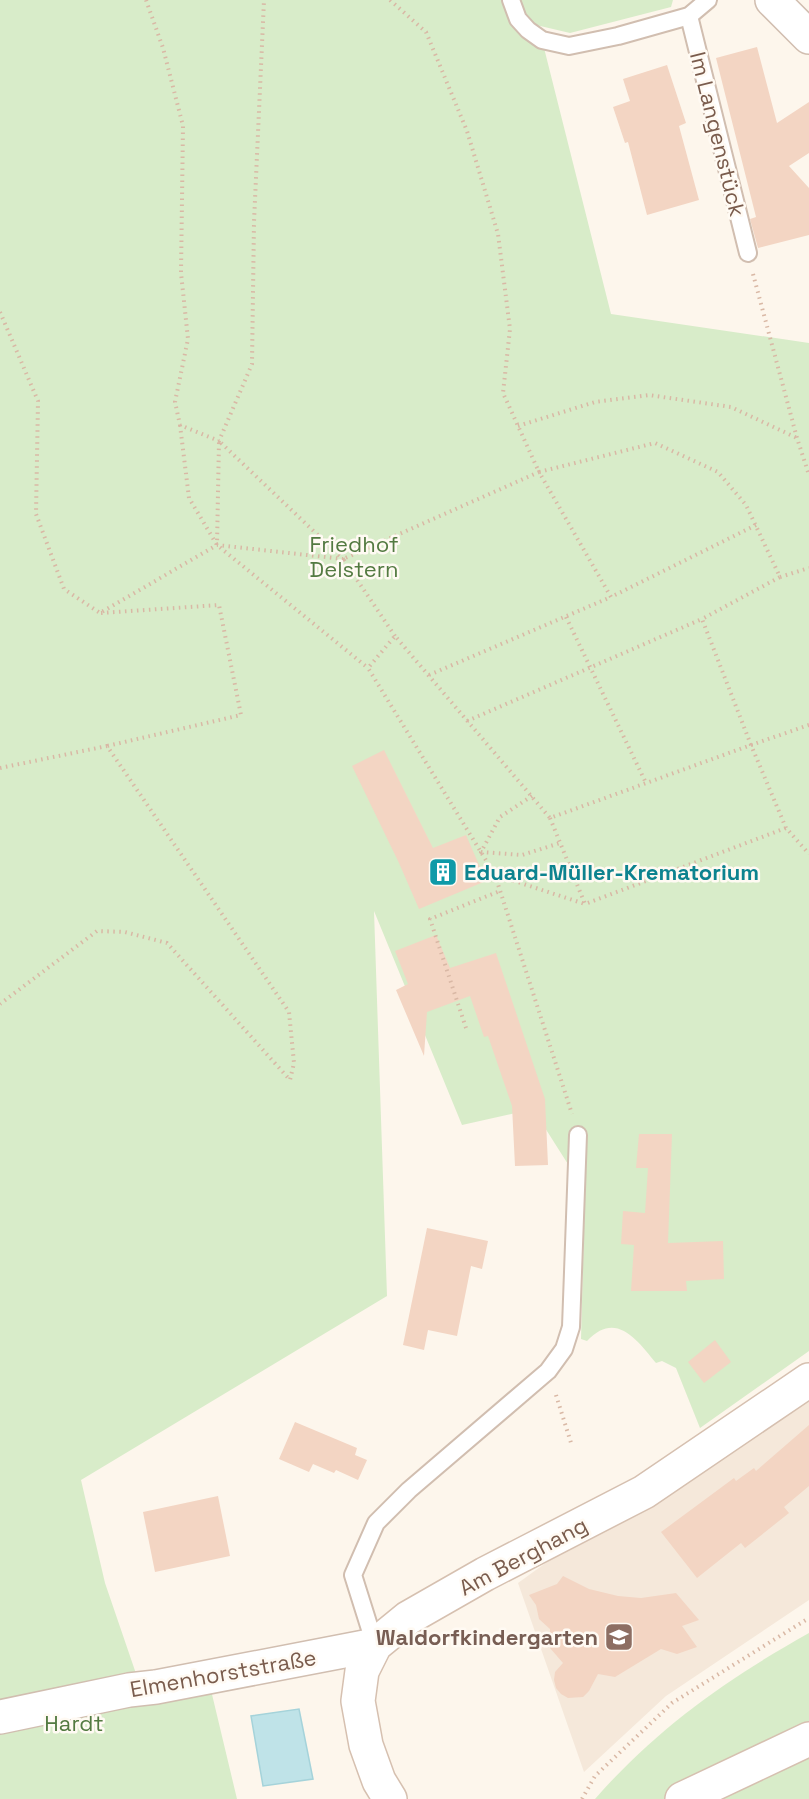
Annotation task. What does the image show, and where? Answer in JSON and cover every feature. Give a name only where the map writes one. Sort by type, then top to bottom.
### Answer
[{"type":"street","points":[[772,0],[809,37]]},
{"type":"street","name":"Am Berghang","points":[[390,1799],[379,1781],[366,1745],[358,1701],[362,1671],[375,1645],[408,1618],[485,1574],[644,1492],[809,1380]]},
{"type":"street","name":"Elmenhorststraße","points":[[0,1717],[129,1690],[156,1687],[375,1645]]},
{"type":"street","points":[[682,1799],[809,1739]]},
{"type":"lane","points":[[511,0],[518,19],[528,30],[542,40],[570,46],[618,36],[689,16],[708,0]]},
{"type":"lane","name":"Im Langenstück","points":[[689,16],[748,253]]},
{"type":"lane","points":[[375,1645],[353,1575],[376,1523],[410,1490],[548,1371],[564,1349],[571,1327],[578,1135]]},
{"type":"path","points":[[146,0],[163,48],[183,126],[181,273],[189,339],[175,402],[189,498],[217,545],[368,668],[481,852],[495,875],[578,1135]]},
{"type":"path","points":[[217,545],[219,441],[252,364],[254,222],[264,0]]},
{"type":"path","points":[[390,0],[426,32],[467,131],[498,234],[510,329],[503,393],[539,472],[611,597]]},
{"type":"path","points":[[748,253],[809,475]]},
{"type":"path","points":[[0,312],[38,401],[36,514],[64,589],[100,613],[219,604],[241,715],[0,768]]},
{"type":"path","points":[[518,426],[595,402],[649,395],[731,407],[797,438]]},
{"type":"path","points":[[180,425],[219,441],[343,559],[395,636],[550,818],[585,904]]},
{"type":"path","points":[[100,613],[217,545],[343,559],[539,472],[654,443],[718,471],[746,506],[780,578]]},
{"type":"path","points":[[429,675],[611,597],[756,525]]},
{"type":"path","points":[[467,721],[702,620],[780,578],[809,568]]},
{"type":"path","points":[[566,617],[646,783]]},
{"type":"path","points":[[702,620],[786,828],[809,854]]},
{"type":"path","points":[[368,668],[395,636]]},
{"type":"path","points":[[550,818],[809,725]]},
{"type":"path","points":[[0,1004],[97,932],[125,932],[167,943],[290,1080],[294,1063],[289,1012],[107,746]]},
{"type":"path","points":[[481,852],[500,818],[532,796]]},
{"type":"path","points":[[495,875],[585,904],[786,828]]},
{"type":"path","points":[[481,852],[522,855],[560,843]]},
{"type":"path","points":[[466,1028],[430,919],[500,891]]},
{"type":"path","points":[[548,1371],[572,1446]]},
{"type":"path","points":[[582,1799],[595,1776],[672,1703],[809,1618]]},
{"type":"shaded area","points":[[809,1377],[809,1600],[666,1696],[584,1772],[518,1583]]},
{"type":"green space","name":"Friedhof Delstern","points":[[0,0],[511,0],[542,40],[611,314],[809,343],[809,1351],[700,1428],[676,1368],[662,1361],[656,1363],[633,1338],[617,1328],[607,1328],[587,1341],[581,1339],[585,1191],[533,1109],[462,1125],[374,911],[387,1296],[81,1480],[105,1583],[144,1697],[210,1686],[237,1799],[0,1799]]},
{"type":"green space","points":[[519,0],[673,0],[671,7],[570,33],[536,25],[522,10]]},
{"type":"green space","points":[[809,1633],[809,1799],[595,1799],[668,1727],[750,1668]]},
{"type":"water","points":[[299,1709],[313,1779],[263,1786],[251,1716]]},
{"type":"building","points":[[757,47],[777,123],[809,102],[809,153],[789,166],[809,188],[809,235],[758,248],[750,219],[756,217],[716,58]]},
{"type":"building","points":[[667,65],[686,123],[679,126],[699,200],[647,215],[628,142],[625,143],[613,107],[630,101],[623,79]]},
{"type":"building","points":[[384,750],[433,848],[466,835],[486,881],[419,909],[352,766]]},
{"type":"building","points":[[436,935],[450,968],[496,953],[545,1099],[548,1165],[515,1166],[512,1106],[488,1036],[484,1037],[470,996],[427,1012],[424,1056],[396,990],[408,984],[395,951]]},
{"type":"building","points":[[639,1134],[672,1134],[668,1243],[723,1241],[724,1279],[686,1281],[687,1291],[631,1291],[634,1245],[621,1244],[623,1211],[645,1213],[648,1168],[636,1168]]},
{"type":"building","points":[[427,1228],[488,1241],[482,1269],[471,1266],[457,1336],[428,1330],[424,1350],[403,1345]]},
{"type":"building","points":[[715,1340],[731,1362],[704,1383],[688,1362]]},
{"type":"building","points":[[295,1422],[357,1448],[355,1455],[367,1460],[358,1480],[336,1470],[334,1473],[313,1464],[309,1472],[279,1459]]},
{"type":"building","points":[[809,1425],[809,1486],[784,1507],[789,1513],[745,1548],[741,1543],[697,1578],[661,1532],[734,1478],[736,1481],[754,1468],[756,1471]]},
{"type":"building","points":[[218,1496],[230,1556],[155,1572],[143,1512]]},
{"type":"building","name":"Waldorfkindergarten","points":[[563,1576],[589,1589],[618,1596],[641,1598],[676,1593],[699,1620],[682,1626],[697,1647],[677,1654],[661,1649],[615,1677],[598,1674],[583,1697],[568,1698],[556,1688],[554,1680],[555,1672],[563,1663],[550,1648],[550,1629],[539,1619],[536,1605],[529,1595],[557,1584]]},
{"type":"place","name":"Eduard-Müller-Krematorium","points":[[443,872]]},
{"type":"place","name":"Waldorfkindergarten","points":[[619,1637]]},
{"type":"park label","name":"Hardt","points":[[74,1723]]}]
